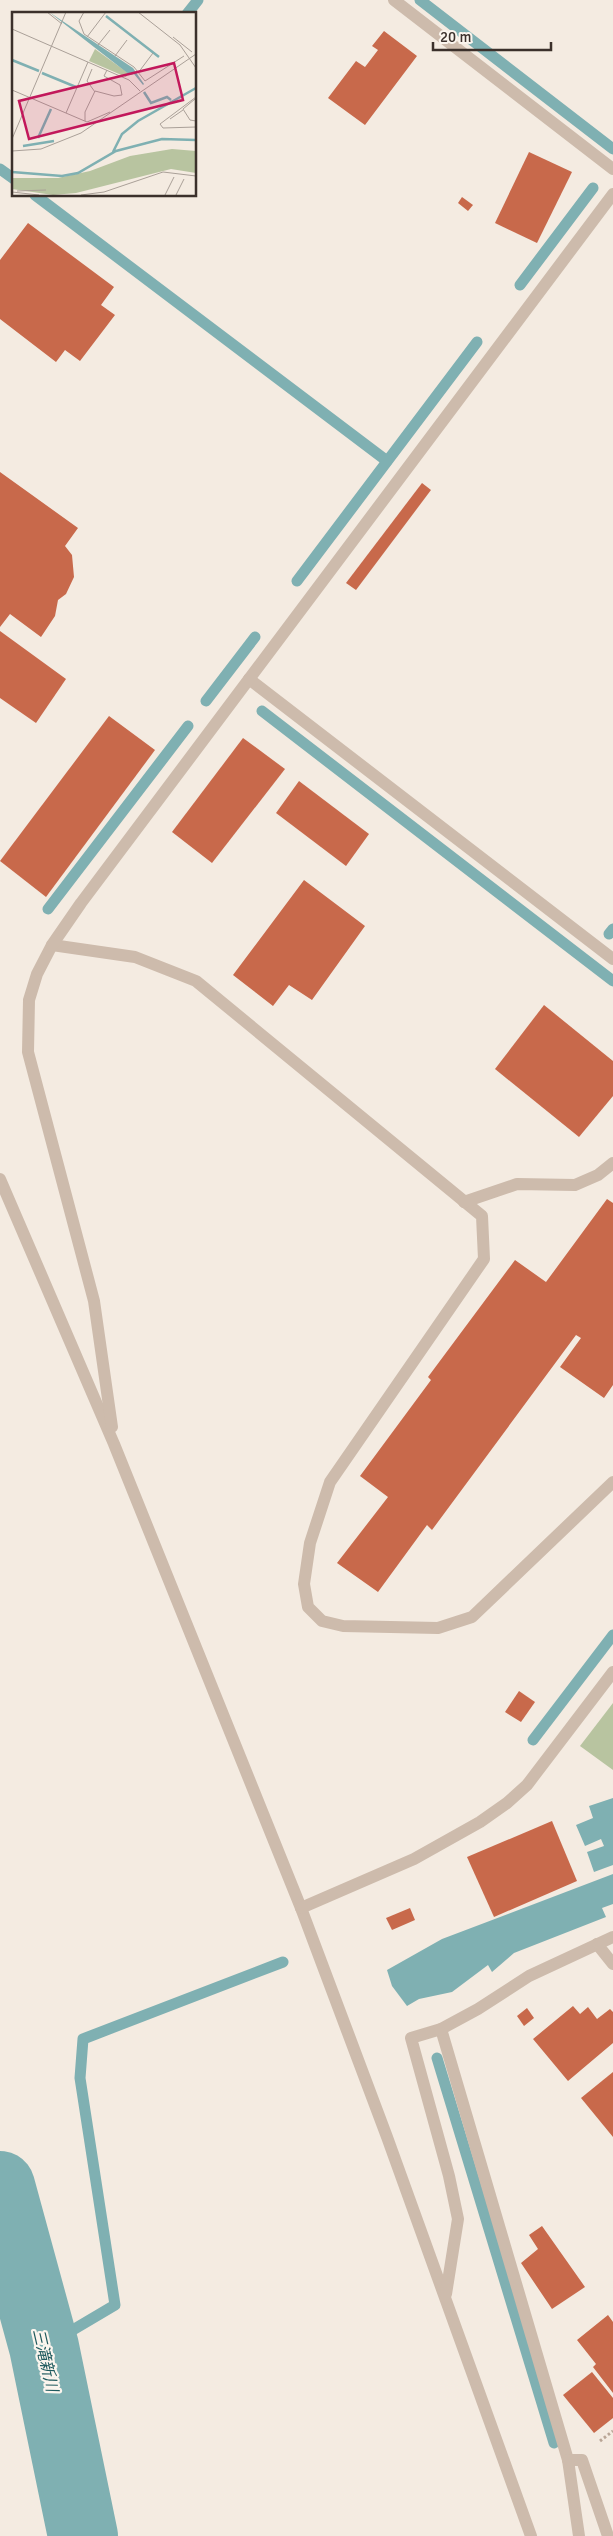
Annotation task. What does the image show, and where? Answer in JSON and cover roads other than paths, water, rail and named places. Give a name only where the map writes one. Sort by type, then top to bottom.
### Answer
[{"type":"street","points":[[394,0],[613,168]]},
{"type":"street","points":[[114,1444],[94,1301],[28,1052],[29,1000],[37,974],[52,945],[613,194]]},
{"type":"street","points":[[249,679],[613,959]]},
{"type":"street","points":[[52,945],[135,957],[196,981],[482,1216],[484,1259],[330,1482],[310,1543],[304,1584],[308,1607],[322,1621],[343,1626],[438,1628],[472,1617],[613,1482]]},
{"type":"street","points":[[464,1202],[517,1184],[575,1184],[598,1175],[613,1163]]},
{"type":"street","points":[[0,1179],[114,1444],[301,1908],[531,2536]]},
{"type":"street","points":[[301,1908],[414,1859],[480,1822],[507,1802],[527,1785],[613,1672]]},
{"type":"street","points":[[445,2297],[458,2218],[449,2176],[412,2038],[441,2029],[478,2010],[529,1976],[613,1937]]},
{"type":"street","points":[[597,1944],[613,1964]]},
{"type":"street","points":[[441,2029],[568,2460],[579,2536]]},
{"type":"street","points":[[568,2460],[582,2460],[608,2536]]},
{"type":"water","points":[[613,1798],[613,1865],[594,1872],[587,1852],[604,1846],[601,1839],[585,1846],[576,1825],[593,1818],[589,1806]]},
{"type":"water","points":[[613,1874],[613,1904],[602,1908],[606,1917],[514,1953],[492,1972],[488,1965],[452,1992],[419,1999],[407,2006],[392,1986],[387,1970],[442,1939]]},
{"type":"waterway","points":[[189,12],[198,0]]},
{"type":"waterway","points":[[420,0],[613,149]]},
{"type":"waterway","points":[[0,169],[12,178]]},
{"type":"waterway","points":[[520,285],[593,188]]},
{"type":"waterway","points":[[36,196],[387,461]]},
{"type":"waterway","points":[[297,581],[477,342]]},
{"type":"waterway","points":[[206,701],[255,637]]},
{"type":"waterway","points":[[262,711],[613,981]]},
{"type":"waterway","points":[[48,909],[188,726]]},
{"type":"waterway","points":[[609,934],[613,929]]},
{"type":"waterway","points":[[533,1740],[613,1635]]},
{"type":"waterway","points":[[44,2347],[115,2305],[80,2078],[83,2039],[283,1962]]},
{"type":"waterway","points":[[437,2058],[554,2443]]},
{"type":"waterway","name":"三滝新川","points":[[0,2186],[44,2347],[83,2536]]}]
